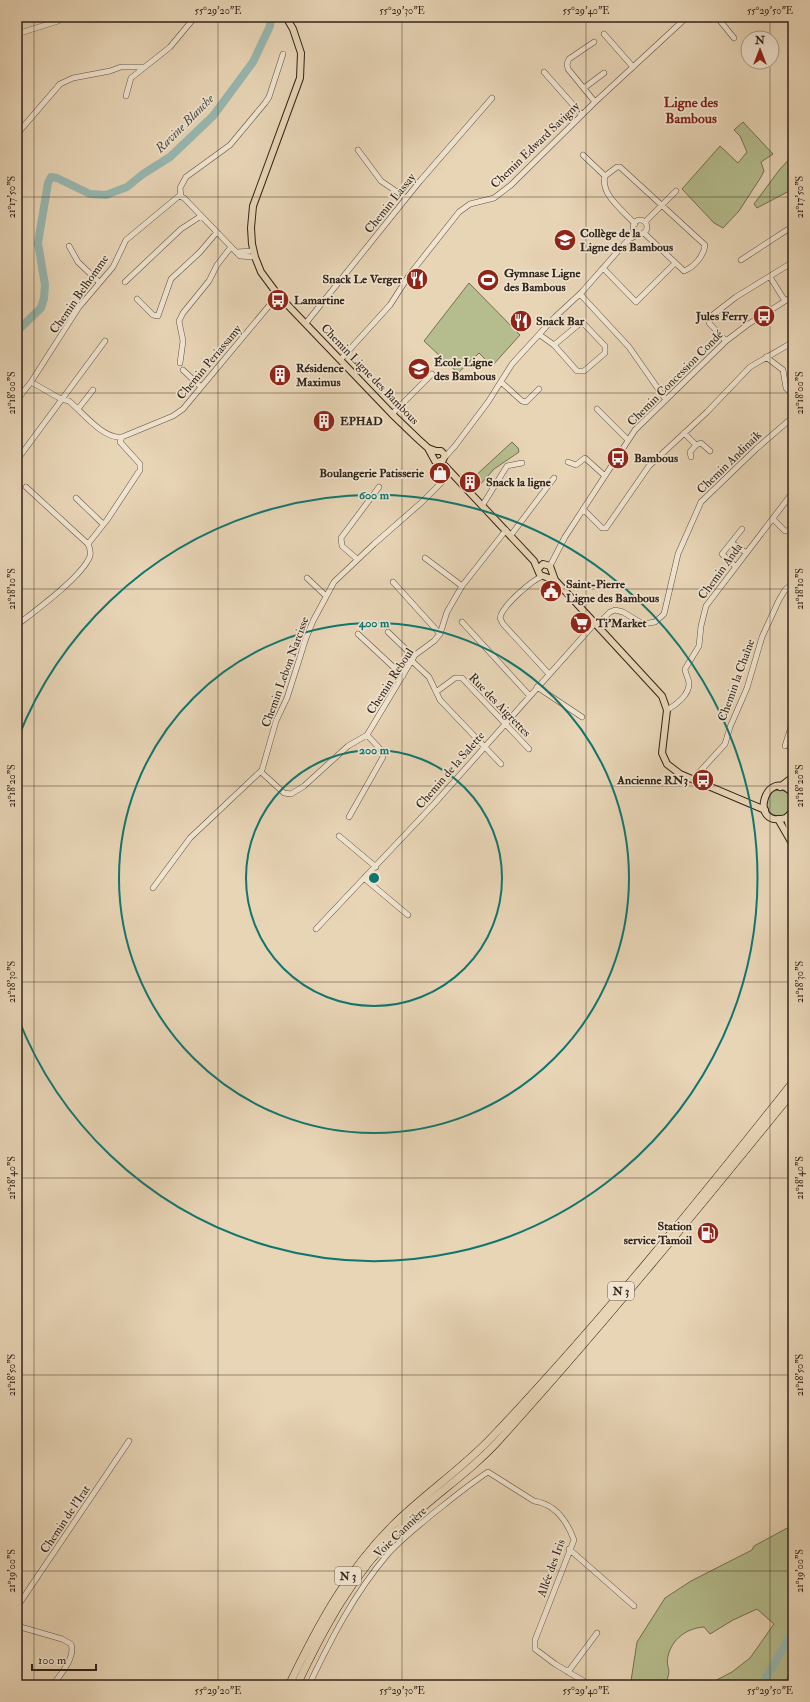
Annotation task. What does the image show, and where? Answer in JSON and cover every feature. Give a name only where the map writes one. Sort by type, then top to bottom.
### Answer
[{"type":"highway","name":"N 3","points":[[289,1685],[329,1606],[355,1567],[393,1525],[491,1438],[636,1274],[793,1082]]},
{"type":"highway","name":"N 3","points":[[297,1685],[325,1627],[346,1592],[378,1551],[399,1528],[497,1443],[641,1278],[793,1092]]},
{"type":"main road","name":"Chemin Ligne des Bambous","points":[[286,17],[293,29],[301,53],[300,78],[253,206],[251,228],[254,254],[261,272],[278,295],[341,359],[392,414],[428,448],[440,456],[445,466],[451,473],[534,561],[538,570]]},
{"type":"main road","points":[[534,561],[548,566],[555,580],[597,623],[618,650],[662,696],[667,710],[662,740],[662,753],[664,759],[680,774],[765,810]]},
{"type":"main road","points":[[548,566],[538,570],[544,576],[555,580]]},
{"type":"main road","points":[[544,576],[548,566]]},
{"type":"main road","points":[[791,814],[778,819],[769,816],[765,810],[764,798],[768,791],[780,787],[793,777]]},
{"type":"main road","points":[[780,787],[791,792],[793,781]]},
{"type":"main road","points":[[747,803],[764,798]]},
{"type":"main road","points":[[791,814],[788,822],[793,838]]},
{"type":"main road","points":[[778,819],[793,845]]},
{"type":"street","points":[[17,34],[58,21],[65,17]]},
{"type":"street","points":[[126,96],[131,78],[170,47],[195,17]]},
{"type":"street","name":"Chemin Edward Savigny","points":[[341,359],[390,305],[411,272],[458,212],[466,206],[494,198],[511,185],[595,102],[687,17]]},
{"type":"street","points":[[717,17],[734,38]]},
{"type":"street","points":[[604,34],[633,67]]},
{"type":"street","points":[[594,42],[569,59],[566,64],[568,69],[595,102]]},
{"type":"street","points":[[254,254],[243,257],[231,247],[183,197],[180,188],[186,177],[230,145],[265,103],[269,97],[283,54]]},
{"type":"street","points":[[17,134],[60,84],[73,78],[110,71],[121,67],[144,67]]},
{"type":"street","points":[[544,72],[582,115]]},
{"type":"street","points":[[584,88],[604,73]]},
{"type":"street","name":"Chemin Lassay","points":[[306,323],[406,198],[492,98]]},
{"type":"street","points":[[358,150],[382,181],[406,198]]},
{"type":"street","points":[[583,155],[605,176]]},
{"type":"street","points":[[619,166],[705,246],[704,252],[691,268],[684,270],[634,227],[608,196],[604,181],[605,176],[619,166]]},
{"type":"street","points":[[645,222],[676,191]]},
{"type":"street","name":"Chemin Belhomme","points":[[17,400],[31,382],[79,308],[99,282],[113,267],[122,247],[130,235],[183,197]]},
{"type":"street","points":[[125,282],[181,229],[201,216]]},
{"type":"street","points":[[440,456],[452,448],[488,402],[512,364],[540,335],[554,317],[580,294],[629,239],[634,227],[639,221],[645,222]]},
{"type":"street","points":[[629,239],[642,233],[647,228],[645,222]]},
{"type":"street","points":[[741,260],[793,226]]},
{"type":"street","points":[[137,299],[152,315],[158,316],[171,280],[200,252],[216,232]]},
{"type":"street","points":[[69,246],[78,262],[99,282]]},
{"type":"street","points":[[180,363],[183,341],[179,321],[183,313],[209,281],[216,265],[231,247]]},
{"type":"street","points":[[726,341],[709,323],[710,317],[736,296],[762,282],[793,262]]},
{"type":"street","points":[[603,268],[636,302],[675,263]]},
{"type":"street","points":[[770,277],[785,301]]},
{"type":"street","points":[[580,294],[629,347],[666,400]]},
{"type":"street","name":"Chemin Periassamy","points":[[122,437],[178,413],[278,295]]},
{"type":"street","name":"Chemin Concession Condé","points":[[548,566],[628,440],[726,341],[747,324],[793,296]]},
{"type":"street","points":[[540,335],[554,345],[577,371],[584,371],[605,353],[605,346],[583,324],[578,325],[554,345]]},
{"type":"street","points":[[17,460],[105,341]]},
{"type":"street","points":[[583,509],[602,528],[606,528],[630,496],[644,472],[707,412],[750,367],[793,343]]},
{"type":"street","points":[[766,357],[783,370],[786,388],[793,395]]},
{"type":"street","points":[[183,370],[201,387]]},
{"type":"street","points":[[392,414],[432,374]]},
{"type":"street","points":[[31,382],[61,399],[69,401],[107,434],[115,438],[122,437],[120,442],[140,464],[140,470],[88,544]]},
{"type":"street","points":[[501,382],[522,401],[526,402],[539,389]]},
{"type":"street","points":[[78,409],[93,390]]},
{"type":"street","points":[[597,409],[628,440]]},
{"type":"street","name":"Chemin Andinaik","points":[[597,623],[616,610],[623,612],[643,624],[655,622],[660,618],[666,608],[670,583],[678,554],[701,502],[741,463],[793,417]]},
{"type":"street","points":[[684,433],[696,445]]},
{"type":"street","points":[[691,457],[690,452],[696,445],[701,443],[710,452]]},
{"type":"street","points":[[568,462],[576,465],[585,458],[605,476]]},
{"type":"street","points":[[482,506],[507,466],[522,463]]},
{"type":"street","name":"Chemin Lebon Narcisse","points":[[261,772],[276,721],[287,698],[306,638],[336,578],[422,502],[451,473]]},
{"type":"street","points":[[511,536],[554,478]]},
{"type":"street","points":[[17,625],[47,601],[83,567],[91,550],[88,544],[26,488]]},
{"type":"street","points":[[357,559],[342,546],[341,538],[379,488]]},
{"type":"street","name":"Chemin Anda","points":[[667,710],[677,704],[688,688],[685,668],[700,646],[701,626],[706,606],[745,552],[793,492]]},
{"type":"street","points":[[76,498],[103,524]]},
{"type":"street","points":[[772,519],[785,531],[788,531],[793,525]]},
{"type":"street","points":[[735,566],[722,556],[742,529]]},
{"type":"street","name":"Chemin Reboul","points":[[261,772],[284,793],[291,794],[304,786],[348,746],[366,735],[413,659],[440,634],[447,612],[462,586],[506,530]]},
{"type":"street","points":[[732,543],[745,552]]},
{"type":"street","points":[[425,558],[462,586]]},
{"type":"street","points":[[533,581],[538,570]]},
{"type":"street","points":[[544,576],[533,581],[503,610],[500,618],[503,624],[549,674]]},
{"type":"street","points":[[307,578],[326,596]]},
{"type":"street","points":[[393,582],[440,634]]},
{"type":"street","name":"Chemin la Chaîne","points":[[693,779],[725,744],[730,727],[747,688],[762,636],[779,600],[785,590],[793,583]]},
{"type":"street","points":[[462,622],[529,695]]},
{"type":"street","name":"Chemin de la Salette","points":[[316,929],[365,879],[434,804],[529,695],[597,623]]},
{"type":"street","points":[[388,632],[429,677],[440,700],[501,764]]},
{"type":"street","points":[[358,634],[403,676]]},
{"type":"street","name":"Rue des Aigrettes","points":[[436,692],[455,678],[462,678],[529,749]]},
{"type":"street","points":[[537,687],[582,717]]},
{"type":"street","points":[[784,746],[793,723]]},
{"type":"street","points":[[349,817],[383,757],[382,751],[366,735]]},
{"type":"street","points":[[153,888],[190,838],[261,772]]},
{"type":"street","points":[[339,836],[376,867]]},
{"type":"street","points":[[365,879],[408,915]]},
{"type":"street","name":"Chemin de l'Irat","points":[[17,1607],[129,1441]]},
{"type":"street","name":"Allée des Iris","points":[[488,1472],[534,1501],[542,1502],[560,1514],[568,1524],[574,1540],[569,1549],[535,1640],[535,1649],[590,1685]]},
{"type":"street","name":"Voie Cannière","points":[[309,1685],[331,1638],[346,1613],[360,1590],[389,1553],[452,1498],[488,1472]]},
{"type":"street","points":[[569,1549],[634,1606]]},
{"type":"street","points":[[17,1626],[62,1639],[71,1644],[71,1656],[53,1685]]},
{"type":"street","points":[[568,1672],[597,1633]]},
{"type":"green space","points":[[743,122],[773,154],[761,162],[764,171],[761,177],[739,211],[723,228],[714,223],[682,189],[720,146],[738,163],[747,152],[740,136],[734,130]]},
{"type":"green space","points":[[793,155],[793,165],[789,169],[790,175],[793,175],[793,189],[757,208],[754,204],[780,169]]},
{"type":"green space","points":[[469,283],[520,335],[492,366],[479,353],[458,373],[424,341]]},
{"type":"green space","points":[[512,442],[518,448],[519,452],[494,469],[479,486],[473,478]]},
{"type":"green space","points":[[779,790],[788,794],[792,803],[788,812],[779,816],[770,812],[766,803],[770,794]]},
{"type":"green space","points":[[793,1525],[793,1669],[783,1685],[707,1685],[732,1672],[750,1658],[774,1624],[757,1609],[733,1620],[710,1634],[704,1627],[686,1632],[673,1644],[670,1650],[667,1660],[669,1672],[664,1685],[633,1685],[631,1681],[637,1642],[665,1598],[691,1581],[752,1550],[754,1546]]},
{"type":"waterway","name":"Ravine Blanche","points":[[17,331],[41,308],[44,298],[45,285],[38,243],[48,183],[51,177],[57,178],[90,194],[106,195],[127,187],[143,174],[170,157],[213,116],[253,62],[270,26],[271,17]]},
{"type":"waterway","points":[[762,1685],[793,1631]]},
{"type":"place","name":"Collège de la Ligne des Bambous","points":[[565,240]]},
{"type":"place","name":"Snack Le Verger","points":[[417,279]]},
{"type":"place","name":"Gymnase Ligne des Bambous","points":[[488,280]]},
{"type":"place","name":"Lamartine","points":[[278,300]]},
{"type":"place","name":"Jules Ferry","points":[[764,316]]},
{"type":"place","name":"Snack Bar","points":[[521,321]]},
{"type":"place","name":"École Ligne des Bambous","points":[[419,369]]},
{"type":"place","name":"Résidence Maximus","points":[[280,375]]},
{"type":"place","name":"EPHAD","points":[[324,421]]},
{"type":"place","name":"Bambous","points":[[618,458]]},
{"type":"place","name":"Boulangerie Patisserie","points":[[440,473]]},
{"type":"place","name":"Snack la ligne","points":[[470,482]]},
{"type":"place","name":"Saint-Pierre Ligne des Bambous","points":[[551,591]]},
{"type":"place","name":"Ti'Market","points":[[581,623]]},
{"type":"place","name":"Ancienne RN3","points":[[703,780]]},
{"type":"place","name":"Station service Tamoil","points":[[708,1233]]},
{"type":"district","name":"Ligne des Bambous","points":[[691,110]]}]
